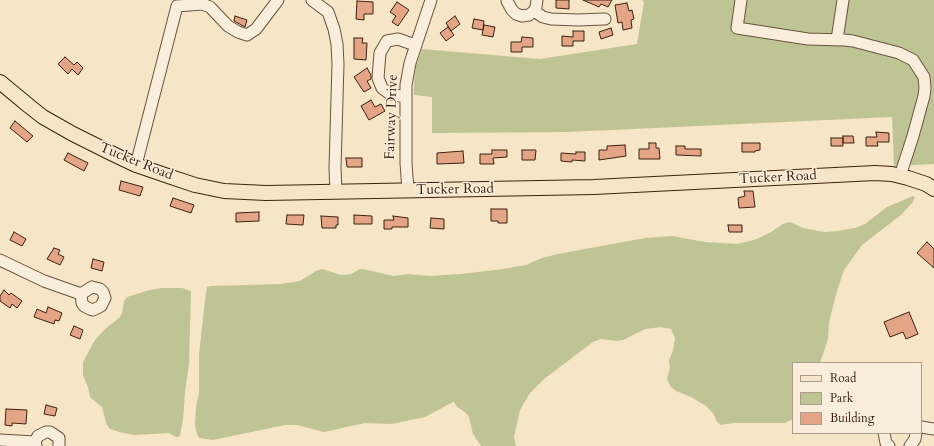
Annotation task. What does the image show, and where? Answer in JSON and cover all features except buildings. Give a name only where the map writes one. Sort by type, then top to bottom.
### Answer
[{"type":"main road","name":"Tucker Road","points":[[0,82],[43,116],[85,140],[136,165],[195,185],[224,191],[266,193],[607,187],[866,173],[884,173],[900,176],[917,181],[934,189]]},
{"type":"street","points":[[136,165],[177,6],[203,2],[210,7],[228,26],[247,35],[256,29],[278,0]]},
{"type":"street","points":[[312,0],[328,12],[338,44],[335,168],[336,192]]},
{"type":"street","name":"Fairway Drive","points":[[408,190],[405,97],[408,72],[415,45],[431,0]]},
{"type":"street","points":[[505,0],[516,14],[522,16],[529,15],[534,11],[537,0]]},
{"type":"street","points":[[741,0],[737,28],[808,39],[844,40],[866,44],[904,55],[913,60],[925,80],[924,96],[900,176]]},
{"type":"street","points":[[837,40],[843,0]]},
{"type":"street","points":[[534,11],[551,19],[605,19]]},
{"type":"street","points":[[405,97],[390,94],[382,88],[378,78],[380,53],[387,42],[398,39],[415,45]]},
{"type":"street","points":[[0,260],[37,278],[81,294]]},
{"type":"street","points":[[922,427],[934,429]]},
{"type":"street","points":[[0,440],[35,444],[38,436],[46,432],[50,432],[59,438],[59,446]]},
{"type":"street","points":[[884,434],[886,442],[889,446]]},
{"type":"street","points":[[910,446],[916,434]]},
{"type":"green space","points":[[642,0],[934,0],[934,164],[894,166],[892,117],[568,132],[432,133],[432,97],[414,95],[416,66],[422,49],[540,59],[637,44],[644,2]]},
{"type":"green space","points":[[913,196],[915,197],[913,202],[901,215],[862,245],[844,270],[829,322],[828,339],[820,362],[792,362],[792,420],[785,423],[733,423],[721,425],[717,422],[713,413],[706,406],[691,397],[676,391],[670,386],[667,378],[670,368],[669,361],[675,338],[671,329],[661,327],[645,329],[623,340],[617,341],[601,339],[593,342],[544,379],[530,393],[520,410],[514,437],[516,446],[481,446],[473,434],[469,417],[465,412],[457,407],[454,402],[425,417],[391,424],[365,423],[324,432],[297,425],[285,425],[213,440],[199,438],[197,434],[195,425],[196,407],[199,393],[199,355],[207,287],[280,284],[300,281],[322,269],[341,275],[351,274],[360,269],[393,276],[409,274],[429,276],[461,274],[526,265],[542,258],[558,254],[645,238],[672,236],[705,242],[737,244],[757,239],[783,224],[790,222],[803,228],[825,232],[855,228],[865,224],[887,207]]},
{"type":"green space","points":[[162,288],[182,288],[191,291],[189,364],[180,435],[179,437],[176,437],[169,433],[134,435],[110,429],[106,423],[102,407],[90,397],[83,375],[83,362],[95,340],[105,329],[120,317],[124,301],[127,297]]}]
